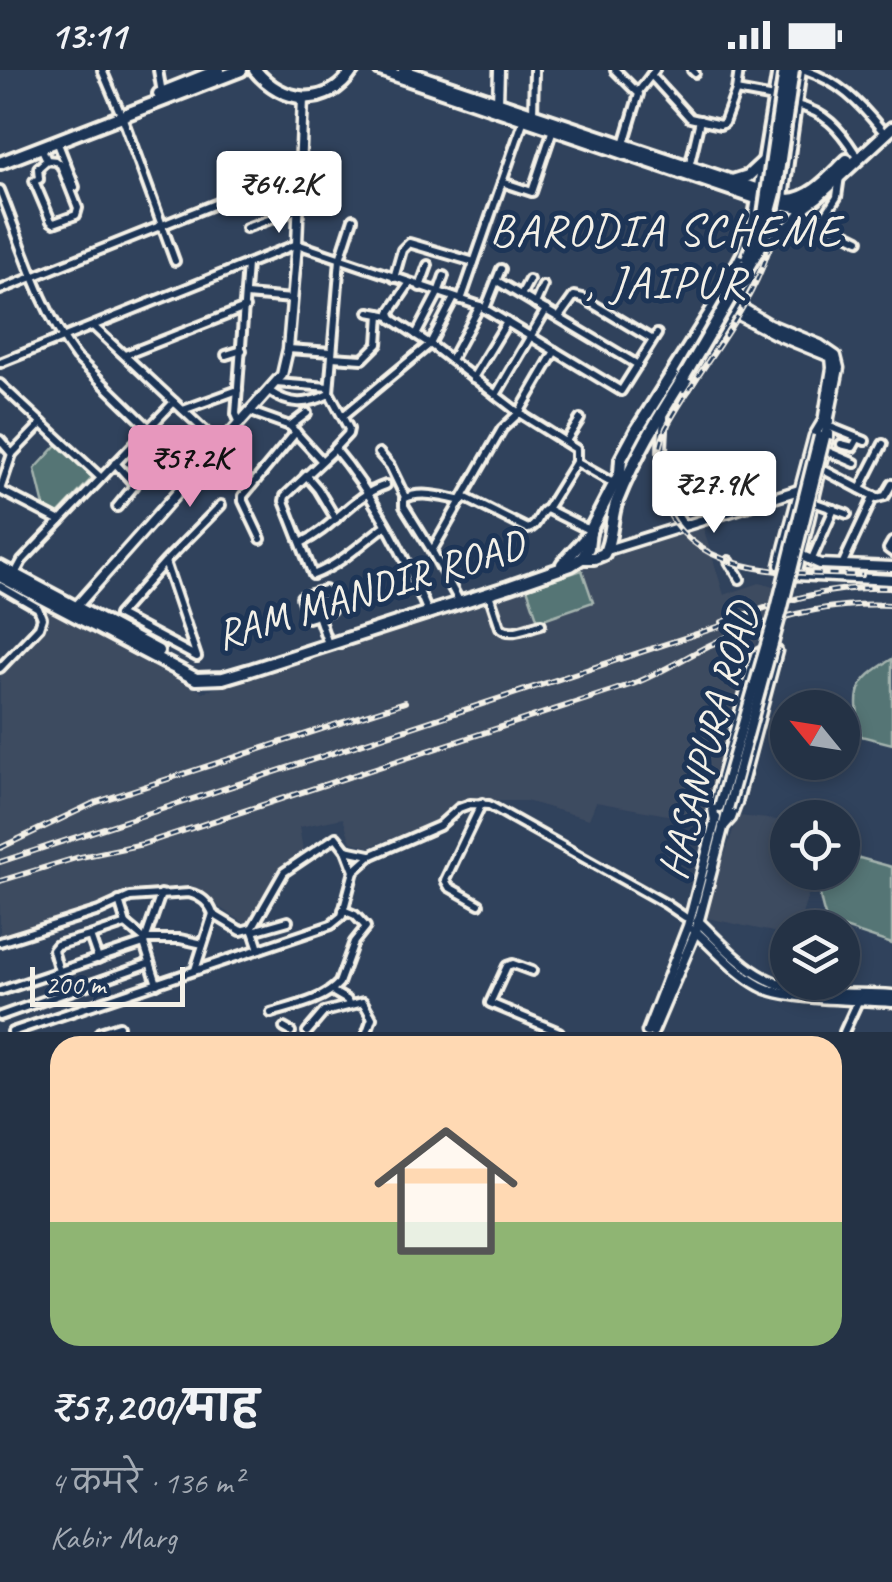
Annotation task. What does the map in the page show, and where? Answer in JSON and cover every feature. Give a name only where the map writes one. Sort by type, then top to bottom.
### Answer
[{"type":"main road","points":[[0,160],[56,141],[218,70]]},
{"type":"main road","points":[[0,160],[241,70]]},
{"type":"main road","points":[[255,70],[277,91],[303,98],[327,93],[364,70]]},
{"type":"main road","points":[[341,84],[353,70]]},
{"type":"main road","points":[[380,70],[624,144],[731,181],[759,195]]},
{"type":"main road","points":[[401,70],[498,102],[552,129],[803,209]]},
{"type":"main road","points":[[624,472],[621,459],[636,431],[744,252],[754,223],[782,70]]},
{"type":"main road","points":[[582,558],[624,472],[756,240],[770,181],[782,70]]},
{"type":"main road","points":[[624,472],[640,462],[769,239],[781,201],[800,70]]},
{"type":"main road","points":[[422,614],[489,594],[582,558],[598,556],[608,545],[624,472],[761,245],[776,193],[800,70]]},
{"type":"main road","points":[[769,239],[786,228],[886,133],[892,119]]},
{"type":"main road","points":[[781,201],[803,197],[854,153],[886,133]]},
{"type":"main road","points":[[731,181],[748,176],[765,159]]},
{"type":"main road","name":"RAM MANDIR ROAD","points":[[123,630],[196,679],[223,678],[565,563],[590,535]]},
{"type":"main road","points":[[0,568],[15,585]]},
{"type":"main road","points":[[0,576],[123,630]]},
{"type":"main road","name":"RAM MANDIR ROAD","points":[[123,630],[198,673],[211,675],[422,614]]},
{"type":"street","points":[[102,70],[175,260]]},
{"type":"street","points":[[159,70],[162,93]]},
{"type":"street","points":[[498,102],[500,70]]},
{"type":"street","points":[[343,416],[430,344],[458,299],[528,116],[534,70]]},
{"type":"street","points":[[614,70],[638,92]]},
{"type":"street","points":[[624,144],[638,92],[653,73],[690,118],[722,124],[736,91],[738,70]]},
{"type":"street","points":[[800,70],[820,75],[846,90],[886,133]]},
{"type":"street","points":[[736,91],[775,98]]},
{"type":"street","points":[[73,610],[273,387],[285,367],[302,170],[303,98]]},
{"type":"street","points":[[796,104],[828,118],[854,153]]},
{"type":"street","points":[[689,166],[700,120]]},
{"type":"street","points":[[502,182],[532,192],[552,129]]},
{"type":"street","points":[[56,141],[77,192]]},
{"type":"street","points":[[41,147],[47,160]]},
{"type":"street","points":[[47,160],[56,160],[61,165],[78,208],[76,216],[54,223],[34,181],[40,179],[38,168],[47,160]]},
{"type":"street","points":[[0,290],[302,170]]},
{"type":"street","points":[[820,222],[837,197],[840,176]]},
{"type":"street","points":[[0,190],[62,339],[196,474]]},
{"type":"street","points":[[818,196],[830,210]]},
{"type":"street","points":[[246,228],[299,209]]},
{"type":"street","points":[[803,209],[858,240]]},
{"type":"street","points":[[353,219],[340,259],[329,391],[348,426],[348,434],[284,501],[314,575],[352,554],[385,526]]},
{"type":"street","points":[[394,278],[402,250],[409,243],[474,262]]},
{"type":"street","points":[[0,363],[297,244],[483,308],[621,391],[655,337],[574,296],[559,317]]},
{"type":"street","points":[[240,424],[236,414],[247,264]]},
{"type":"street","points":[[420,287],[428,265]]},
{"type":"street","points":[[451,360],[501,270]]},
{"type":"street","points":[[416,334],[444,276]]},
{"type":"street","points":[[521,296],[530,280]]},
{"type":"street","points":[[496,281],[638,365]]},
{"type":"street","points":[[390,316],[409,284]]},
{"type":"street","points":[[535,304],[544,286]]},
{"type":"street","points":[[246,295],[292,299]]},
{"type":"street","points":[[718,300],[820,345],[836,356],[839,368],[825,428],[814,436],[796,493],[780,565],[796,575],[892,580]]},
{"type":"street","name":"HASANPURA ROAD","points":[[719,824],[825,428],[832,368],[831,357],[778,335],[733,307]]},
{"type":"street","points":[[124,356],[245,308]]},
{"type":"street","points":[[496,395],[546,310]]},
{"type":"street","points":[[369,312],[390,316],[577,453],[576,462],[548,509],[528,529],[463,499],[410,494],[405,497],[404,506],[458,599]]},
{"type":"street","points":[[288,349],[363,359],[378,344],[380,314]]},
{"type":"street","points":[[474,378],[506,322]]},
{"type":"street","points":[[93,327],[221,446]]},
{"type":"street","points":[[226,355],[242,350]]},
{"type":"street","points":[[432,551],[502,429],[519,413],[555,351]]},
{"type":"street","points":[[0,384],[100,478]]},
{"type":"street","points":[[273,387],[329,391]]},
{"type":"street","points":[[273,387],[288,401],[305,404],[329,391]]},
{"type":"street","points":[[183,410],[239,390]]},
{"type":"street","points":[[15,585],[22,561],[174,402]]},
{"type":"street","points":[[251,412],[293,429],[321,460]]},
{"type":"street","points":[[261,538],[243,496],[307,413]]},
{"type":"street","points":[[566,442],[580,419]]},
{"type":"street","points":[[664,419],[662,476],[674,512],[684,526]]},
{"type":"street","points":[[42,423],[12,454],[0,490],[60,521]]},
{"type":"street","points":[[825,428],[861,440],[853,447],[841,444]]},
{"type":"street","points":[[796,575],[830,437],[825,428]]},
{"type":"street","points":[[0,440],[12,454]]},
{"type":"street","points":[[860,489],[883,444]]},
{"type":"street","points":[[333,450],[353,470],[385,526],[422,614]]},
{"type":"street","points":[[826,451],[855,463]]},
{"type":"street","points":[[379,453],[405,497]]},
{"type":"street","points":[[212,456],[234,478]]},
{"type":"street","points":[[576,462],[624,472]]},
{"type":"street","points":[[115,463],[135,485],[116,508]]},
{"type":"street","points":[[822,468],[880,498],[892,484]]},
{"type":"street","points":[[306,475],[336,519]]},
{"type":"street","points":[[301,544],[316,536],[366,491],[386,485]]},
{"type":"street","points":[[608,545],[796,493],[847,514]]},
{"type":"street","points":[[842,566],[874,496]]},
{"type":"street","points":[[165,562],[197,656],[123,630],[118,614],[165,562],[221,504]]},
{"type":"street","points":[[548,509],[590,535]]},
{"type":"street","points":[[811,561],[834,509]]},
{"type":"street","points":[[892,542],[888,549],[892,552]]},
{"type":"street","points":[[800,554],[811,561],[842,566],[892,568]]},
{"type":"street","points":[[729,561],[740,579]]},
{"type":"street","points":[[0,586],[15,585],[38,608],[42,618],[0,668]]},
{"type":"street","points":[[325,590],[331,610],[318,615],[308,618],[302,597],[325,590]]},
{"type":"street","points":[[489,594],[504,631],[541,624]]},
{"type":"street","points":[[318,615],[326,641]]},
{"type":"street","points":[[650,1032],[692,922],[719,824],[713,809],[756,655],[768,648],[777,651],[737,802],[731,818],[719,824]]},
{"type":"street","points":[[12,1032],[34,1029],[331,925],[339,920],[354,871],[372,856],[439,826],[459,808],[470,804],[489,805],[666,904],[770,980]]},
{"type":"street","points":[[479,904],[449,887],[445,880],[482,804]]},
{"type":"street","points":[[252,930],[284,872],[336,836],[354,871]]},
{"type":"street","points":[[346,850],[372,856]]},
{"type":"street","points":[[0,942],[130,897],[162,893],[199,896],[213,914],[241,931],[288,921]]},
{"type":"street","points":[[156,984],[145,940],[162,893]]},
{"type":"street","points":[[119,901],[126,924],[145,940]]},
{"type":"street","points":[[271,1013],[320,997],[339,983],[354,942],[366,927],[343,910]]},
{"type":"street","points":[[195,971],[213,914]]},
{"type":"street","points":[[60,971],[55,948],[126,924]]},
{"type":"street","points":[[252,930],[260,949]]},
{"type":"street","points":[[90,936],[98,958]]},
{"type":"street","points":[[0,991],[145,940],[202,944]]},
{"type":"street","points":[[0,1016],[150,963]]},
{"type":"street","points":[[532,972],[513,964],[507,966],[490,1003],[559,1032]]},
{"type":"street","points":[[335,993],[348,1005]]},
{"type":"street","points":[[860,996],[892,998]]},
{"type":"street","points":[[844,1032],[858,1000]]},
{"type":"street","points":[[307,1032],[324,1012],[363,1002],[372,1018],[367,1032]]},
{"type":"street","points":[[100,1032],[120,1026]]},
{"type":"shaded area","points":[[703,527],[724,595],[760,583],[792,593],[785,621],[761,630],[706,822],[596,802],[589,819],[526,801],[476,798],[452,807],[436,821],[369,847],[351,842],[343,818],[299,827],[303,850],[277,869],[248,925],[182,885],[127,894],[0,938],[0,670],[32,639],[48,608],[203,692]]},
{"type":"shaded area","points":[[738,816],[770,819],[770,890],[810,890],[803,910],[770,910],[770,931],[703,917]]},
{"type":"green space","points":[[58,444],[93,477],[58,514],[44,506],[35,469]]},
{"type":"green space","points":[[582,570],[593,602],[538,621],[527,588]]},
{"type":"green space","points":[[892,659],[892,744],[861,736],[859,690],[869,675]]},
{"type":"green space","points":[[860,858],[892,867],[892,944],[860,933],[860,910],[824,910],[821,890],[860,890]]},
{"type":"railway","points":[[798,70],[781,197],[770,246],[741,309],[666,428],[659,456],[659,484],[678,528],[698,546],[722,558],[777,571],[862,575]]},
{"type":"railway","points":[[722,622],[825,592],[892,588]]},
{"type":"railway","points":[[0,881],[76,858],[143,844],[633,684],[710,645],[776,619],[845,606],[892,605]]},
{"type":"railway","points":[[0,862],[736,621]]},
{"type":"railway","points":[[0,848],[94,803],[405,702]]},
{"type":"district","name":"BARODIA SCHEME , JAIPUR","points":[[666,256]]}]
